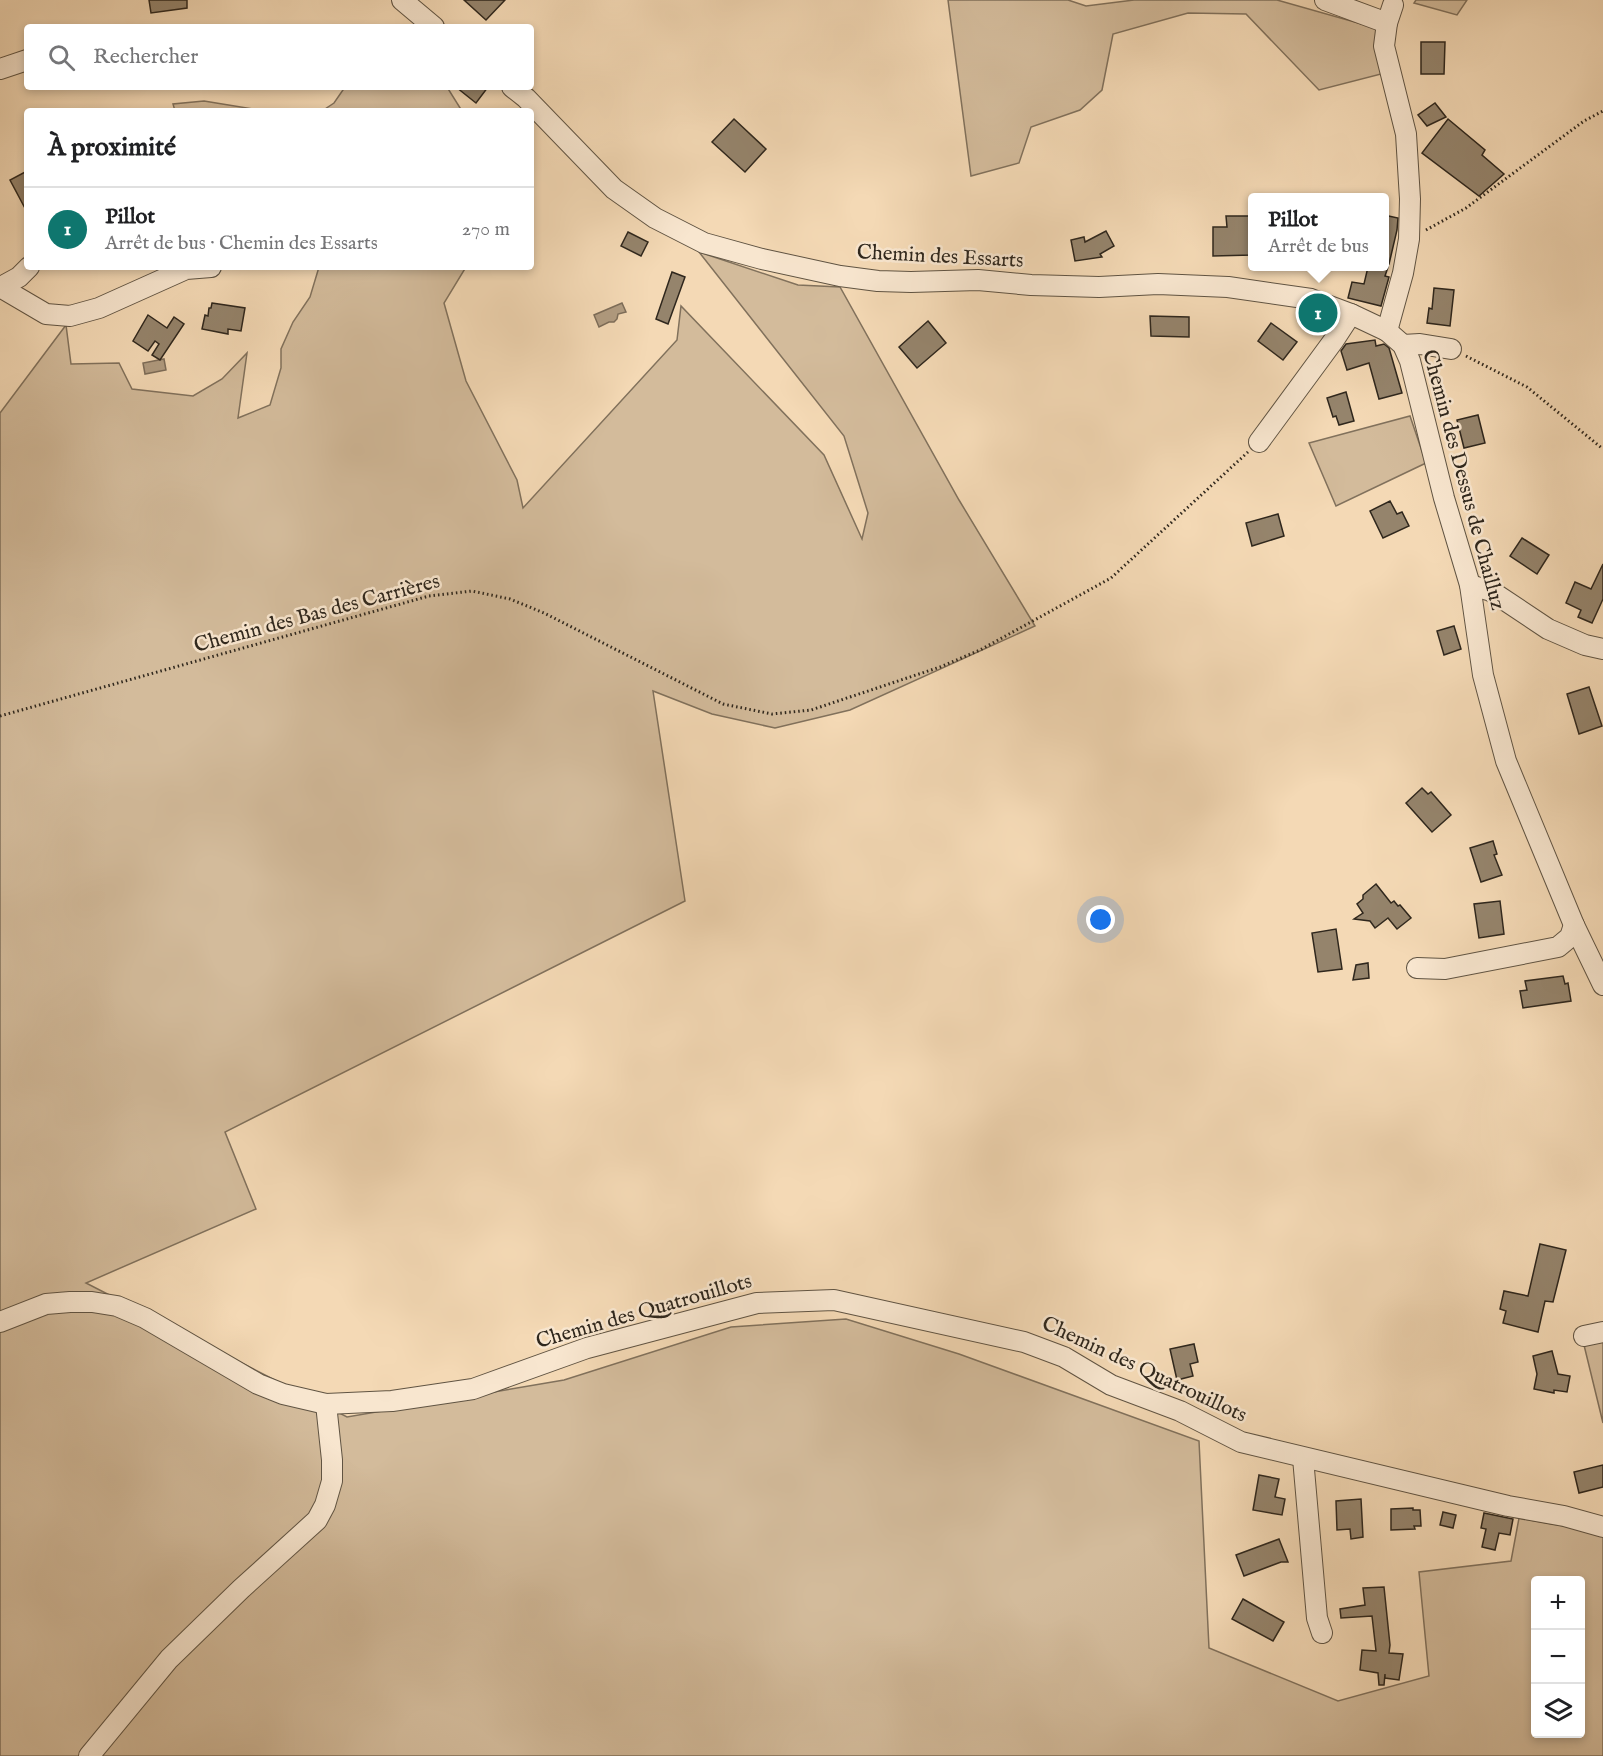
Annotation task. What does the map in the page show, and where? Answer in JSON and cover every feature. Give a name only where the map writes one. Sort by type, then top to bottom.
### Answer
[{"type":"street","points":[[402,0],[430,24]]},
{"type":"street","points":[[1325,0],[1390,14],[1384,46],[1406,134],[1410,199],[1409,239],[1403,273],[1387,330]]},
{"type":"street","points":[[0,69],[24,61]]},
{"type":"street","name":"Chemin des Essarts","points":[[516,90],[614,189],[655,218],[704,243],[762,259],[840,276],[878,281],[978,280],[1031,285],[1099,287],[1158,284],[1228,287],[1311,299],[1387,330]]},
{"type":"street","points":[[0,287],[19,278],[26,270]]},
{"type":"street","points":[[0,287],[46,314],[70,316],[99,308],[184,270]]},
{"type":"street","points":[[1259,442],[1351,314]]},
{"type":"street","name":"Chemin des Dessus de Chailluz","points":[[1387,330],[1403,345],[1410,361],[1444,498],[1470,585],[1483,675],[1506,761],[1574,925],[1603,985]]},
{"type":"street","points":[[1403,345],[1420,344],[1451,349]]},
{"type":"street","points":[[1470,585],[1491,591],[1548,629],[1585,645],[1603,649]]},
{"type":"street","points":[[1417,968],[1445,969],[1558,947],[1570,937],[1574,925]]},
{"type":"street","name":"Chemin des Quatrouillots","points":[[0,1322],[45,1305],[92,1302],[117,1306],[145,1318],[258,1384],[283,1394],[326,1404],[392,1401],[473,1389],[587,1348],[757,1303],[834,1300],[1024,1341],[1064,1357],[1111,1385],[1180,1411],[1241,1442],[1603,1527]]},
{"type":"street","points":[[89,1756],[169,1659],[317,1520],[325,1505],[332,1481],[326,1404]]},
{"type":"street","points":[[1303,1458],[1317,1618],[1322,1633]]},
{"type":"path","points":[[1409,239],[1467,208],[1584,121],[1603,111]]},
{"type":"path","points":[[1451,349],[1527,387],[1603,448]]},
{"type":"path","name":"Chemin des Bas des Carrières","points":[[0,716],[429,596],[472,591],[510,599],[544,613],[723,704],[772,714],[811,710],[940,667],[980,650],[1111,578],[1259,442]]},
{"type":"shaded area","points":[[948,0],[1068,0],[1086,6],[1134,0],[1277,0],[1376,28],[1385,73],[1319,90],[1246,14],[1188,13],[1113,34],[1102,90],[1080,110],[1031,127],[1019,163],[971,176]]},
{"type":"shaded area","points":[[1416,0],[1467,0],[1457,15],[1414,3]]},
{"type":"shaded area","points":[[343,90],[449,90],[460,108],[326,108],[334,103]]},
{"type":"shaded area","points":[[204,101],[247,108],[174,108],[173,104]]},
{"type":"shaded area","points":[[699,252],[798,285],[840,287],[959,500],[1035,626],[850,710],[775,728],[712,714],[653,691],[685,901],[225,1132],[256,1209],[86,1283],[347,1417],[564,1380],[731,1327],[846,1319],[959,1354],[1199,1441],[1209,1648],[1338,1701],[1429,1676],[1419,1572],[1511,1561],[1519,1518],[1603,1533],[1603,1756],[0,1756],[0,413],[66,325],[71,364],[119,363],[132,389],[193,396],[222,379],[247,353],[238,418],[270,405],[281,368],[281,349],[293,322],[310,297],[318,270],[464,270],[444,303],[466,381],[517,480],[523,508],[677,340],[681,306],[824,455],[862,539],[868,513],[844,436]]},
{"type":"shaded area","points":[[622,303],[626,312],[618,314],[614,322],[599,327],[594,315]]},
{"type":"shaded area","points":[[164,359],[166,370],[145,374],[143,363]]},
{"type":"shaded area","points":[[1410,416],[1426,463],[1336,506],[1309,443]]},
{"type":"shaded area","points":[[1603,1336],[1603,1423],[1583,1341]]},
{"type":"building","points":[[149,0],[187,0],[187,8],[151,13]]},
{"type":"building","points":[[464,0],[505,0],[486,20]]},
{"type":"building","points":[[1421,42],[1445,42],[1444,74],[1421,74]]},
{"type":"building","points":[[460,90],[486,90],[476,103]]},
{"type":"building","points":[[1435,103],[1446,117],[1427,126],[1418,115]]},
{"type":"building","points":[[734,119],[766,149],[745,172],[712,142]]},
{"type":"building","points":[[1448,119],[1485,150],[1482,155],[1504,174],[1479,196],[1422,153]]},
{"type":"building","points":[[24,173],[24,206],[10,180]]},
{"type":"building","points":[[1226,216],[1248,216],[1248,255],[1213,256],[1213,227],[1227,227]]},
{"type":"building","points":[[1389,216],[1398,218],[1389,264]]},
{"type":"building","points":[[1106,231],[1114,246],[1100,254],[1102,257],[1075,261],[1071,240],[1084,237],[1085,242]]},
{"type":"building","points":[[628,232],[648,242],[641,256],[621,246]]},
{"type":"building","points":[[1367,271],[1387,271],[1385,276],[1389,277],[1381,306],[1348,298],[1352,282],[1364,284]]},
{"type":"building","points":[[672,272],[685,277],[668,324],[656,319]]},
{"type":"building","points":[[1434,288],[1454,290],[1450,326],[1427,323],[1429,308],[1432,309]]},
{"type":"building","points":[[212,303],[245,308],[241,331],[228,329],[228,334],[202,329],[205,315],[208,316]]},
{"type":"building","points":[[148,315],[167,328],[174,317],[184,324],[160,360],[152,355],[159,344],[155,341],[148,351],[133,341]]},
{"type":"building","points":[[1150,316],[1189,317],[1189,337],[1151,336]]},
{"type":"building","points":[[928,321],[946,343],[917,368],[899,347]]},
{"type":"building","points":[[1271,323],[1297,342],[1283,360],[1258,341]]},
{"type":"building","points":[[1375,340],[1376,346],[1384,344],[1389,348],[1402,393],[1379,399],[1369,363],[1347,370],[1341,351],[1346,344]]},
{"type":"building","points":[[1346,392],[1354,421],[1339,425],[1336,416],[1333,417],[1327,398]]},
{"type":"building","points":[[1478,415],[1485,443],[1464,448],[1457,420]]},
{"type":"building","points":[[1390,501],[1397,514],[1402,512],[1409,526],[1383,538],[1370,511]]},
{"type":"building","points":[[1278,514],[1284,536],[1252,546],[1246,523]]},
{"type":"building","points":[[1522,538],[1549,555],[1537,574],[1510,556]]},
{"type":"building","points":[[1603,564],[1603,599],[1592,623],[1578,617],[1581,610],[1566,603],[1575,582],[1591,589]]},
{"type":"building","points":[[1454,626],[1461,649],[1444,655],[1437,631]]},
{"type":"building","points":[[1589,687],[1602,726],[1579,734],[1567,694]]},
{"type":"building","points":[[1422,788],[1428,794],[1431,792],[1451,815],[1432,832],[1406,803]]},
{"type":"building","points":[[1493,841],[1497,854],[1494,855],[1502,875],[1481,882],[1470,848]]},
{"type":"building","points":[[1376,884],[1391,903],[1394,901],[1398,906],[1400,905],[1411,918],[1397,929],[1388,918],[1375,928],[1370,921],[1354,919],[1363,913],[1357,904],[1363,899],[1363,895]]},
{"type":"building","points":[[1500,901],[1504,934],[1479,938],[1474,904]]},
{"type":"building","points":[[1336,929],[1342,969],[1318,972],[1312,933]]},
{"type":"building","points":[[1368,963],[1369,978],[1353,980],[1356,965]]},
{"type":"building","points":[[1563,976],[1565,984],[1568,983],[1571,1001],[1523,1008],[1520,991],[1527,990],[1525,981]]},
{"type":"building","points":[[1540,1244],[1566,1250],[1553,1302],[1545,1301],[1538,1332],[1503,1323],[1506,1311],[1500,1309],[1504,1291],[1528,1296]]},
{"type":"building","points":[[1194,1344],[1198,1362],[1190,1364],[1193,1376],[1177,1380],[1170,1349]]},
{"type":"building","points":[[1552,1351],[1558,1374],[1570,1376],[1567,1392],[1554,1390],[1554,1393],[1534,1389],[1537,1374],[1533,1356]]},
{"type":"building","points":[[1603,1465],[1603,1487],[1579,1493],[1574,1472]]},
{"type":"building","points":[[1259,1475],[1279,1479],[1275,1497],[1285,1499],[1282,1515],[1253,1510]]},
{"type":"building","points":[[1361,1499],[1363,1537],[1351,1539],[1350,1529],[1337,1530],[1336,1501]]},
{"type":"building","points":[[1413,1508],[1413,1510],[1420,1510],[1421,1526],[1414,1526],[1415,1529],[1391,1530],[1391,1509]]},
{"type":"building","points":[[1443,1512],[1456,1515],[1453,1528],[1440,1525]]},
{"type":"building","points":[[1484,1513],[1513,1519],[1510,1535],[1499,1533],[1495,1550],[1482,1547],[1486,1529],[1481,1528]]},
{"type":"building","points":[[1279,1539],[1288,1562],[1281,1562],[1244,1576],[1236,1555]]},
{"type":"building","points":[[1384,1587],[1389,1653],[1403,1654],[1399,1680],[1385,1678],[1385,1674],[1384,1685],[1379,1685],[1378,1673],[1360,1670],[1362,1650],[1376,1651],[1372,1616],[1341,1618],[1340,1609],[1365,1605],[1363,1588]]},
{"type":"building","points":[[1243,1599],[1284,1622],[1273,1641],[1232,1619]]},
{"type":"place","name":"Pillot","points":[[1318,313]]}]
